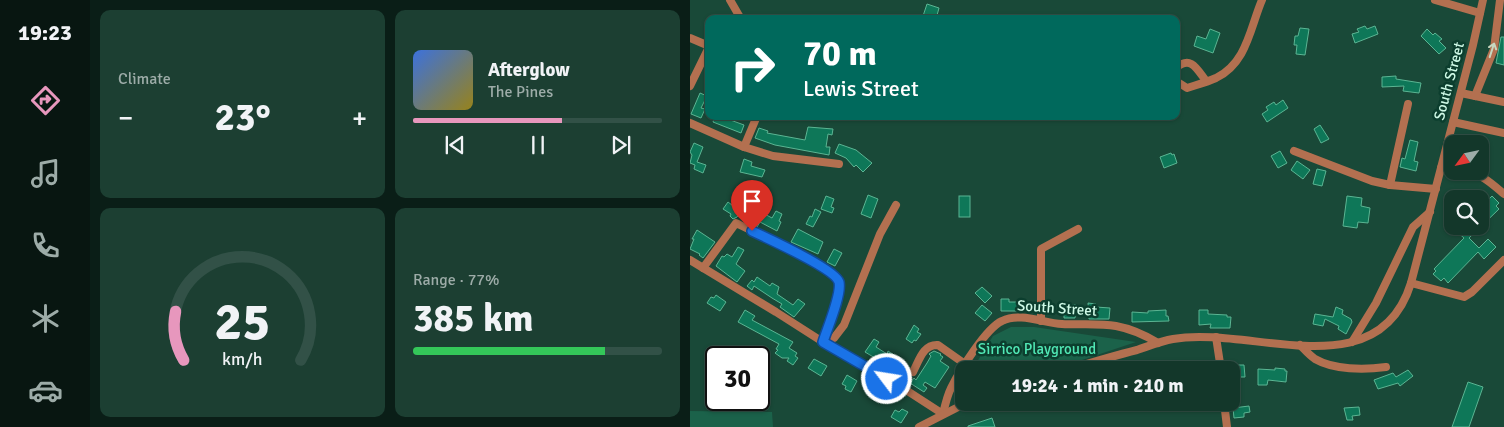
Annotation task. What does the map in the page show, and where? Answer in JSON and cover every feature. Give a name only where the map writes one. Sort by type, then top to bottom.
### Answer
[{"type":"street","points":[[730,0],[739,15]]},
{"type":"street","points":[[1180,84],[1187,88],[1214,79],[1224,74],[1237,62],[1245,49],[1262,0]]},
{"type":"street","points":[[1435,0],[1480,13]]},
{"type":"street","name":"South Street","points":[[1097,361],[1174,339],[1216,337],[1330,346],[1352,342],[1371,334],[1386,323],[1405,299],[1411,283],[1461,93],[1483,0]]},
{"type":"street","points":[[1475,96],[1494,49],[1500,0]]},
{"type":"street","points":[[690,38],[705,45]]},
{"type":"street","points":[[690,86],[705,55]]},
{"type":"street","points":[[1180,65],[1187,62],[1194,65],[1206,81]]},
{"type":"street","points":[[1461,93],[1504,102]]},
{"type":"street","points":[[1390,185],[1408,104]]},
{"type":"street","points":[[744,147],[755,120]]},
{"type":"street","points":[[1453,122],[1504,133]]},
{"type":"street","points":[[690,123],[744,147],[773,156],[838,164]]},
{"type":"street","points":[[1294,151],[1390,185],[1436,189]]},
{"type":"street","points":[[1488,180],[1504,194]]},
{"type":"street","points":[[823,342],[834,338],[844,325],[880,234],[896,205]]},
{"type":"street","points":[[1352,342],[1376,303],[1413,227],[1430,212]]},
{"type":"street","points":[[703,268],[736,222],[818,264],[834,274],[839,285],[837,299],[823,342]]},
{"type":"street","points":[[1041,321],[1041,249],[1078,230]]},
{"type":"street","points":[[690,260],[837,351],[875,370],[943,414]]},
{"type":"street","points":[[1411,283],[1464,297],[1472,292],[1504,260]]},
{"type":"street","name":"South Street","points":[[967,361],[988,334],[1001,321],[1014,318],[1060,324],[1114,325],[1140,332],[1158,343]]},
{"type":"street","points":[[1216,337],[1220,361]]},
{"type":"street","points":[[914,372],[921,355],[927,347],[933,344],[938,344],[961,361]]},
{"type":"street","points":[[1300,345],[1315,358],[1335,365],[1365,369],[1386,367]]},
{"type":"street","name":"South Street","points":[[943,414],[950,390],[955,381]]},
{"type":"street","points":[[918,427],[955,408]]},
{"type":"street","points":[[1225,411],[1227,427]]},
{"type":"green space","name":"Sirrico Playground","points":[[1011,327],[1034,327],[1136,342],[1079,361],[978,361],[993,336]]},
{"type":"green space","points":[[690,411],[772,412],[773,427],[690,427]]},
{"type":"building","points":[[927,4],[939,8],[937,15],[923,15]]},
{"type":"building","points":[[1365,26],[1367,29],[1375,26],[1378,34],[1355,43],[1352,34],[1359,32],[1357,29]]},
{"type":"building","points":[[1300,28],[1309,29],[1305,55],[1296,54],[1297,45],[1294,45],[1295,36],[1298,36]]},
{"type":"building","points":[[1210,29],[1220,33],[1213,53],[1194,46],[1197,36],[1206,39]]},
{"type":"building","points":[[1427,29],[1433,35],[1435,33],[1442,39],[1439,41],[1446,48],[1439,54],[1421,36]]},
{"type":"building","points":[[1501,37],[1504,37],[1504,65],[1496,63]]},
{"type":"building","points":[[1396,76],[1396,79],[1421,83],[1419,93],[1403,91],[1404,86],[1382,87],[1382,77]]},
{"type":"building","points":[[700,93],[705,95],[701,108],[705,109],[701,118],[691,114]]},
{"type":"building","points":[[1283,100],[1288,108],[1267,122],[1262,114],[1268,110],[1266,107],[1274,102],[1276,105]]},
{"type":"building","points":[[714,120],[730,120],[744,125],[741,133],[713,122]]},
{"type":"building","points":[[1320,125],[1329,139],[1321,143],[1314,129]]},
{"type":"building","points":[[808,127],[833,129],[832,135],[828,134],[826,147],[830,147],[829,155],[775,145],[755,138],[759,128],[768,131],[767,133],[805,140]]},
{"type":"building","points":[[1410,140],[1418,142],[1414,161],[1418,162],[1416,171],[1400,167],[1402,158],[1405,159]]},
{"type":"building","points":[[694,143],[703,147],[697,162],[706,165],[703,173],[694,169],[695,165],[690,163],[692,155],[690,152]]},
{"type":"building","points":[[839,144],[856,150],[872,163],[863,172],[856,165],[854,167],[846,158],[835,153]]},
{"type":"building","points":[[1280,151],[1287,163],[1278,168],[1271,156]]},
{"type":"building","points":[[1171,153],[1172,155],[1174,154],[1177,163],[1164,168],[1160,157]]},
{"type":"building","points":[[744,159],[752,162],[751,166],[765,170],[762,177],[740,172]]},
{"type":"building","points":[[1297,161],[1310,170],[1303,179],[1291,170]]},
{"type":"building","points":[[1317,169],[1326,171],[1322,186],[1313,184]]},
{"type":"building","points":[[868,195],[878,199],[871,218],[861,214]]},
{"type":"building","points":[[826,196],[834,199],[831,207],[834,208],[832,213],[821,209]]},
{"type":"building","points":[[959,196],[970,196],[970,217],[959,217]]},
{"type":"building","points":[[1347,196],[1362,198],[1361,206],[1370,208],[1368,223],[1358,222],[1357,228],[1343,226]]},
{"type":"building","points":[[1492,196],[1499,203],[1496,206],[1499,209],[1489,219],[1489,199]]},
{"type":"building","points":[[728,202],[741,212],[733,219],[730,216],[731,214],[723,209]]},
{"type":"building","points":[[815,209],[821,212],[813,227],[806,224],[810,216],[812,217]]},
{"type":"building","points":[[757,210],[772,218],[776,211],[782,214],[777,231],[760,222],[757,227],[750,223]]},
{"type":"building","points":[[798,229],[823,242],[818,254],[791,242]]},
{"type":"building","points":[[697,230],[715,242],[703,258],[700,254],[690,249],[694,239],[692,239]]},
{"type":"building","points":[[1461,235],[1472,235],[1469,238],[1479,248],[1488,239],[1496,247],[1484,259],[1478,252],[1448,283],[1444,278],[1441,281],[1433,274],[1436,271],[1434,269],[1464,238]]},
{"type":"building","points":[[738,247],[744,250],[736,264],[745,271],[737,282],[716,266],[722,256],[724,257],[727,254],[732,257]]},
{"type":"building","points":[[834,249],[842,253],[835,266],[827,262]]},
{"type":"building","points":[[757,277],[770,286],[772,283],[779,287],[777,294],[793,305],[798,299],[805,304],[794,317],[780,307],[782,304],[754,286],[752,290],[747,286],[752,280],[754,282]]},
{"type":"building","points":[[982,287],[992,296],[985,303],[975,293]]},
{"type":"building","points":[[716,295],[726,302],[720,311],[707,303],[711,297],[714,298]]},
{"type":"building","points":[[1001,299],[1009,299],[1009,302],[1018,302],[1018,311],[1001,311]]},
{"type":"building","points":[[1088,303],[1096,304],[1096,307],[1110,308],[1109,319],[1089,319]]},
{"type":"building","points":[[1067,304],[1076,305],[1075,318],[1064,318],[1064,309]]},
{"type":"building","points":[[982,305],[992,313],[985,321],[975,313]]},
{"type":"building","points":[[1336,307],[1343,310],[1342,314],[1351,319],[1352,322],[1346,334],[1338,329],[1339,326],[1325,319],[1323,326],[1313,324],[1315,314],[1333,317]]},
{"type":"building","points":[[745,310],[755,316],[752,320],[793,342],[789,348],[797,353],[795,356],[798,358],[793,365],[787,361],[789,358],[782,358],[775,353],[778,350],[776,349],[779,344],[738,322]]},
{"type":"building","points":[[1166,310],[1166,316],[1168,316],[1169,321],[1132,322],[1132,312],[1148,313],[1148,311]]},
{"type":"building","points":[[1199,310],[1208,310],[1208,314],[1231,317],[1230,328],[1210,328],[1211,324],[1199,325]]},
{"type":"building","points":[[914,325],[919,329],[917,332],[921,334],[912,343],[906,339]]},
{"type":"building","points":[[874,339],[879,342],[876,347],[887,354],[888,351],[897,357],[890,367],[865,352]]},
{"type":"building","points":[[934,351],[941,354],[943,357],[940,361],[949,367],[935,388],[925,382],[923,385],[927,388],[924,392],[910,383],[914,378],[916,380],[931,356],[929,354]]},
{"type":"building","points":[[814,359],[827,366],[821,376],[808,368]]},
{"type":"building","points":[[1240,365],[1244,365],[1245,377],[1240,377]]},
{"type":"building","points":[[1275,368],[1287,371],[1286,382],[1268,380],[1267,385],[1258,385],[1258,369],[1275,370]]},
{"type":"building","points":[[1408,370],[1413,376],[1400,386],[1398,383],[1378,389],[1374,380],[1393,373],[1396,377]]},
{"type":"building","points":[[847,375],[857,381],[851,392],[845,389],[846,386],[842,384]]},
{"type":"building","points":[[1468,382],[1483,387],[1469,427],[1452,427]]},
{"type":"building","points":[[1249,406],[1250,412],[1244,413],[1244,417],[1234,418],[1233,411],[1240,411],[1240,407]]},
{"type":"building","points":[[1359,407],[1360,415],[1352,416],[1353,420],[1347,420],[1344,408]]},
{"type":"building","points":[[902,409],[908,412],[901,423],[891,417],[895,410],[899,412]]},
{"type":"building","points":[[992,418],[995,427],[968,427],[968,426]]},
{"type":"route","points":[[752,231],[818,264],[835,276],[839,285],[837,299],[823,342],[875,370],[887,379]]}]
